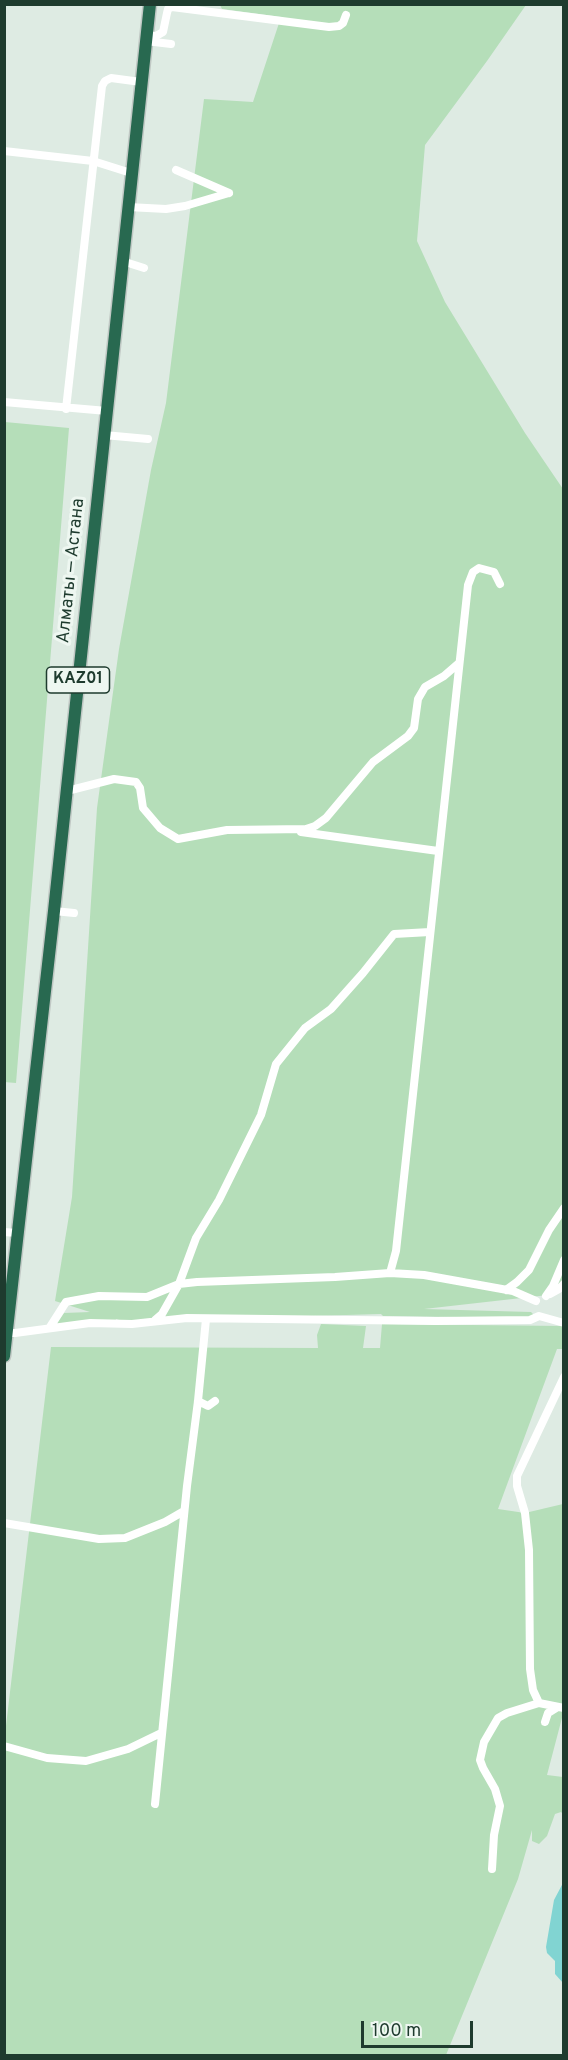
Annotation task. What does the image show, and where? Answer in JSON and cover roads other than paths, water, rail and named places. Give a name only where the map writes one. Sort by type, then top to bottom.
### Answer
[{"type":"highway","name":"Алматы — Астана","points":[[4,1356],[11,1233],[54,911],[150,4]]},
{"type":"street","points":[[146,38],[163,32],[168,9],[172,7],[328,27],[339,26],[346,15]]},
{"type":"street","points":[[146,38],[171,44]]},
{"type":"street","points":[[66,409],[102,86],[111,78],[141,82]]},
{"type":"street","points":[[4,151],[93,161],[131,173]]},
{"type":"street","points":[[128,207],[166,209],[230,193],[176,170]]},
{"type":"street","points":[[122,261],[144,268]]},
{"type":"street","points":[[4,402],[107,411]]},
{"type":"street","points":[[104,435],[148,439]]},
{"type":"street","points":[[390,1273],[396,1251],[468,585],[471,575],[479,568],[494,572],[500,584]]},
{"type":"street","points":[[295,830],[315,826],[326,818],[373,762],[408,736],[414,728],[418,699],[425,687],[444,676],[459,663]]},
{"type":"street","points":[[67,791],[93,786],[108,780],[132,781],[139,785],[143,808],[160,828],[178,839],[227,830],[295,830],[364,842],[438,851]]},
{"type":"street","points":[[54,911],[74,913]]},
{"type":"street","points":[[155,1321],[162,1314],[179,1284],[196,1238],[219,1200],[261,1114],[276,1064],[305,1028],[331,1009],[363,974],[394,934],[430,933]]},
{"type":"street","points":[[506,1290],[529,1270],[549,1230],[564,1208]]},
{"type":"street","points":[[546,1296],[554,1286],[564,1260]]},
{"type":"street","points":[[50,1327],[66,1302],[99,1296],[147,1297],[179,1284],[390,1273],[424,1275],[506,1290],[537,1301]]},
{"type":"street","points":[[539,1316],[535,1305],[537,1301],[564,1284]]},
{"type":"street","points":[[6,1333],[90,1323],[132,1324],[206,1318],[436,1321],[530,1320],[539,1316],[564,1323]]},
{"type":"street","points":[[154,1804],[206,1318]]},
{"type":"street","points":[[539,1703],[533,1690],[530,1669],[529,1550],[525,1513],[517,1486],[517,1476],[564,1377]]},
{"type":"street","points":[[198,1401],[208,1406],[215,1401]]},
{"type":"street","points":[[4,1523],[99,1539],[125,1538],[165,1522],[184,1511]]},
{"type":"street","points":[[492,1869],[494,1834],[500,1806],[495,1789],[483,1768],[480,1754],[484,1742],[498,1718],[539,1703],[560,1708]]},
{"type":"street","points":[[545,1722],[548,1713],[560,1708]]},
{"type":"street","points":[[4,1746],[48,1758],[86,1761],[128,1749],[161,1733]]},
{"type":"water","points":[[563,1883],[564,1983],[555,1974],[555,1961],[547,1953],[546,1947],[554,1900]]}]
